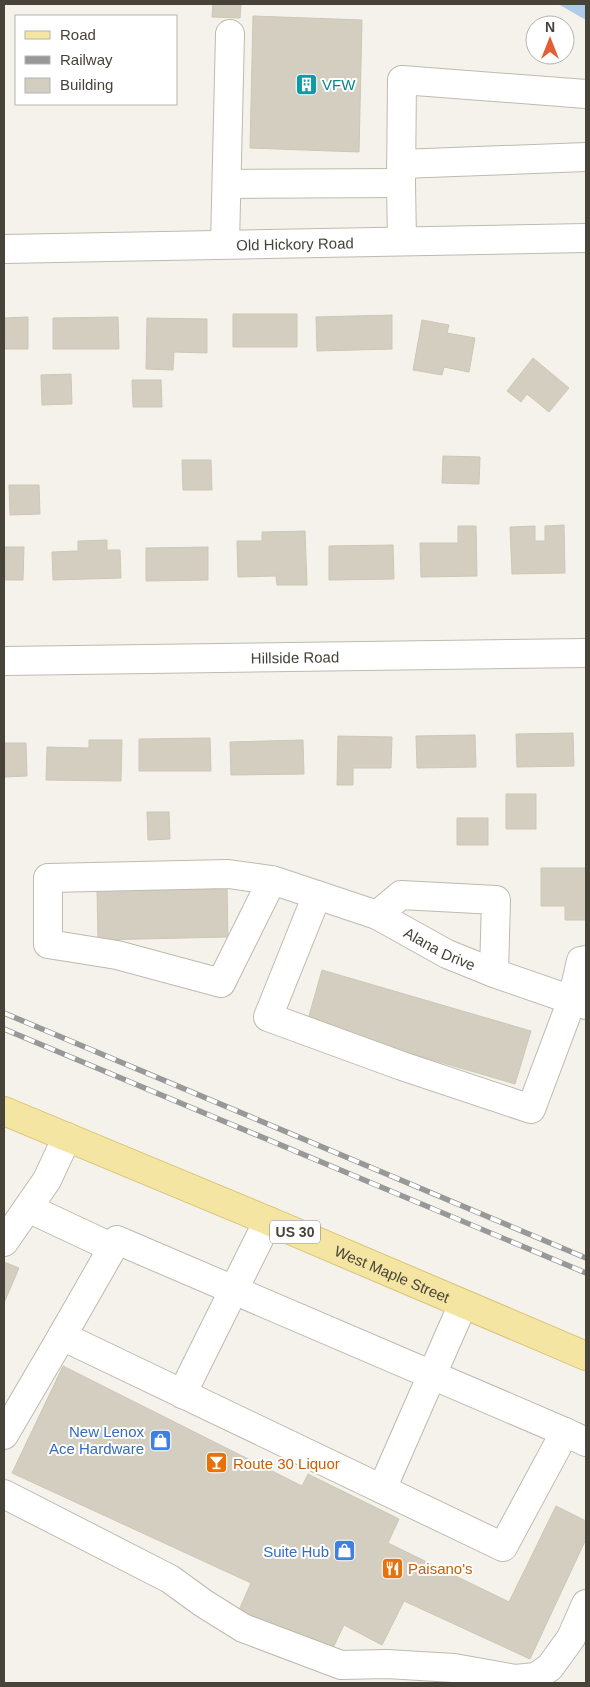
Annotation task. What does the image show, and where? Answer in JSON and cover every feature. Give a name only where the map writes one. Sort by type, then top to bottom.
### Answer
[{"type":"main road","name":"West Maple Street","points":[[4,1111],[586,1356]]},
{"type":"street","points":[[225,244],[230,34]]},
{"type":"street","points":[[402,241],[402,80],[586,94]]},
{"type":"street","points":[[227,184],[401,173],[586,157]]},
{"type":"street","name":"Old Hickory Road","points":[[4,249],[586,238]]},
{"type":"street","name":"Hillside Road","points":[[4,661],[586,652]]},
{"type":"street","name":"Alana Drive","points":[[294,888],[221,983],[117,955],[48,944],[48,878],[228,874],[294,888],[377,915],[447,954],[494,973],[579,1002]]},
{"type":"street","points":[[294,888],[268,1017],[402,1066],[531,1109],[579,1002],[581,960],[586,960]]},
{"type":"street","points":[[377,915],[401,895],[496,900],[494,973]]},
{"type":"street","points":[[4,1242],[47,1180],[66,1137]]},
{"type":"street","points":[[28,1208],[113,1248]]},
{"type":"street","points":[[182,1394],[268,1221]]},
{"type":"street","points":[[4,1435],[117,1240],[576,1437],[503,1547],[62,1336]]},
{"type":"street","points":[[382,1489],[463,1304]]},
{"type":"street","points":[[4,1494],[170,1579],[243,1628],[341,1665],[387,1664],[454,1668],[515,1680],[536,1677],[550,1667],[571,1638],[586,1604]]},
{"type":"water","points":[[558,4],[586,4],[586,20]]},
{"type":"building","points":[[213,4],[241,4],[240,18],[212,17]]},
{"type":"building","name":"VFW","points":[[253,16],[362,20],[359,152],[250,148]]},
{"type":"building","points":[[233,314],[297,314],[297,347],[233,347]]},
{"type":"building","points":[[392,315],[392,349],[317,351],[316,317]]},
{"type":"building","points":[[28,317],[28,349],[4,349],[4,318]]},
{"type":"building","points":[[118,317],[119,349],[53,349],[53,318]]},
{"type":"building","points":[[147,318],[207,319],[207,353],[174,352],[173,370],[146,369]]},
{"type":"building","points":[[422,320],[449,325],[447,333],[475,338],[469,372],[444,367],[442,375],[413,370]]},
{"type":"building","points":[[533,358],[569,388],[549,412],[527,394],[521,402],[507,391]]},
{"type":"building","points":[[71,374],[72,404],[42,405],[41,375]]},
{"type":"building","points":[[132,380],[161,380],[162,407],[133,407]]},
{"type":"building","points":[[443,456],[480,457],[479,484],[442,483]]},
{"type":"building","points":[[182,460],[211,460],[212,490],[183,490]]},
{"type":"building","points":[[9,485],[39,485],[40,514],[10,515]]},
{"type":"building","points":[[564,525],[565,573],[512,574],[510,527],[535,526],[535,541],[545,541],[545,526]]},
{"type":"building","points":[[458,526],[476,526],[477,576],[421,577],[420,543],[458,543]]},
{"type":"building","points":[[305,531],[307,585],[277,585],[276,576],[238,577],[237,541],[262,541],[262,532]]},
{"type":"building","points":[[107,540],[107,550],[120,550],[121,578],[53,580],[52,552],[78,551],[78,541]]},
{"type":"building","points":[[393,545],[394,579],[329,580],[329,546]]},
{"type":"building","points":[[4,547],[24,547],[23,580],[4,580]]},
{"type":"building","points":[[208,547],[208,580],[146,581],[146,548]]},
{"type":"building","points":[[573,733],[574,766],[517,767],[516,734]]},
{"type":"building","points":[[475,735],[476,767],[417,768],[416,736]]},
{"type":"building","points":[[338,736],[392,737],[391,768],[353,768],[353,785],[337,785]]},
{"type":"building","points":[[210,738],[211,771],[139,771],[139,739]]},
{"type":"building","points":[[89,740],[122,740],[121,781],[46,780],[47,747],[89,748]]},
{"type":"building","points":[[303,740],[304,774],[231,775],[230,742]]},
{"type":"building","points":[[4,743],[26,743],[27,776],[4,777]]},
{"type":"building","points":[[506,794],[536,794],[536,829],[506,829]]},
{"type":"building","points":[[147,812],[169,812],[170,839],[148,840]]},
{"type":"building","points":[[457,818],[488,818],[488,845],[457,845]]},
{"type":"building","points":[[541,868],[586,868],[586,920],[565,920],[565,906],[541,906]]},
{"type":"building","points":[[227,886],[228,937],[98,940],[97,889]]},
{"type":"building","points":[[322,970],[531,1031],[515,1084],[307,1023]]},
{"type":"building","points":[[4,1262],[19,1268],[4,1303]]},
{"type":"building","points":[[63,1366],[302,1486],[308,1474],[399,1519],[388,1543],[509,1602],[556,1506],[586,1521],[586,1539],[530,1659],[404,1601],[382,1645],[344,1625],[331,1652],[239,1610],[251,1583],[12,1473]]},
{"type":"railway","points":[[4,1013],[586,1258]]},
{"type":"railway","points":[[4,1029],[586,1273]]},
{"type":"place","name":"VFW","points":[[306,84]]},
{"type":"place","name":"New Lenox Ace Hardware","points":[[160,1440]]},
{"type":"place","name":"Route 30 Liquor","points":[[217,1463]]},
{"type":"place","name":"Suite Hub","points":[[345,1551]]},
{"type":"place","name":"Paisano's","points":[[392,1568]]}]
